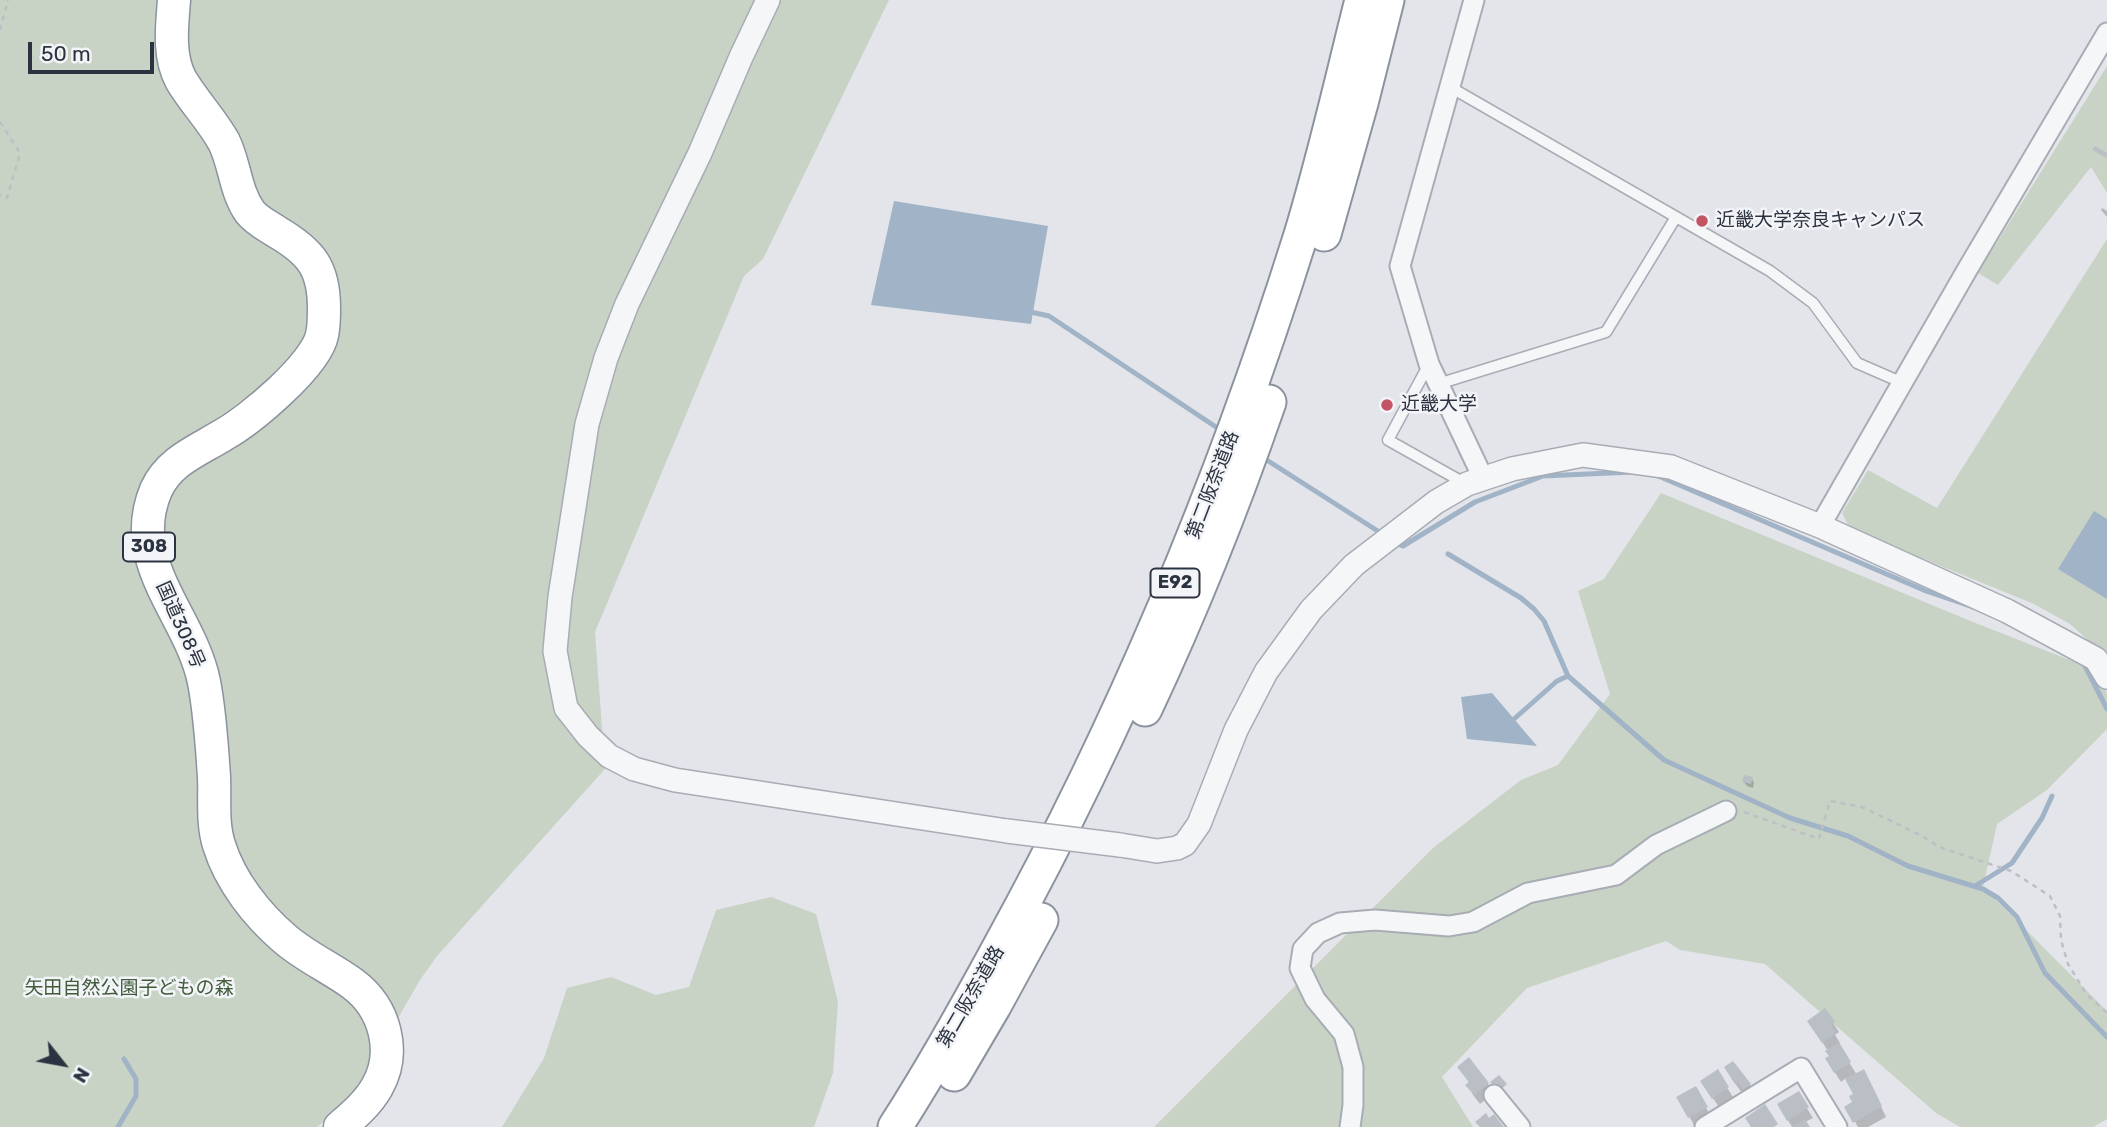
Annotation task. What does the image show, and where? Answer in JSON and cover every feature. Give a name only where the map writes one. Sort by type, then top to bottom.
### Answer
[{"type":"highway","name":"国道308号","points":[[174,0],[171,39],[180,79],[224,143],[237,185],[250,212],[260,222],[296,243],[312,259],[322,279],[322,336],[312,358],[248,418],[173,466],[155,492],[148,537],[154,568],[190,639],[204,682],[214,777],[217,840],[224,860],[248,899],[265,918],[300,951],[354,984],[378,1010],[384,1026],[386,1050],[382,1075],[368,1101],[340,1127]]},
{"type":"highway","name":"第二阪奈道路","points":[[895,1127],[974,994],[1087,780],[1134,679],[1183,563],[1261,358],[1301,235],[1362,0]]},
{"type":"highway","name":"第二阪奈道路","points":[[922,1127],[994,1006],[1052,900],[1161,676],[1204,573],[1245,469],[1322,241],[1387,0]]},
{"type":"street","points":[[768,0],[700,153],[627,304],[606,358],[587,424],[560,597],[555,651],[566,708],[609,756],[634,769],[675,780],[1006,831],[1157,851],[1177,848],[1185,844],[1199,824],[1236,730],[1266,672],[1311,610],[1364,558],[1436,502],[1475,481],[1512,469],[1583,455],[1671,467],[1820,526],[2007,611],[2096,659],[2107,677]]},
{"type":"street","points":[[1474,0],[1400,266],[1429,364],[1475,481]]},
{"type":"street","points":[[1820,526],[2107,33]]},
{"type":"street","points":[[1350,1127],[1353,1067],[1344,1034],[1315,999],[1300,968],[1303,949],[1318,933],[1340,923],[1375,920],[1449,926],[1473,922],[1528,893],[1616,875],[1656,845],[1726,811]]},
{"type":"street","points":[[1705,1127],[1801,1068],[1837,1127]]},
{"type":"street","points":[[1494,1095],[1520,1127]]},
{"type":"lane","points":[[1450,87],[1770,271],[1813,303],[1857,363],[1903,383]]},
{"type":"lane","points":[[1437,384],[1606,332],[1676,217]]},
{"type":"lane","points":[[1429,364],[1388,440],[1475,481]]},
{"type":"path","points":[[0,30],[8,0]]},
{"type":"path","points":[[0,122],[20,153],[7,198],[0,195]]},
{"type":"path","points":[[1726,811],[1742,811],[1819,839],[1830,800],[1862,807],[1942,848],[2011,871],[2050,896],[2060,916],[2061,940],[2068,964],[2087,995],[2107,1013]]},
{"type":"green space","name":"矢田自然公園子どもの森","points":[[0,0],[889,0],[763,259],[744,276],[595,632],[605,769],[437,956],[420,980],[351,1100],[317,1127],[0,1127]]},
{"type":"green space","points":[[2107,66],[2107,193],[2091,167],[1998,285],[1978,273]]},
{"type":"green space","points":[[2107,239],[2107,657],[2070,624],[2034,604],[1850,529],[1842,513],[1868,470],[1937,508]]},
{"type":"green space","points":[[1661,493],[2098,671],[2107,694],[2107,729],[2047,790],[1997,824],[1983,887],[2107,1011],[2107,1119],[2093,1127],[1960,1127],[1936,1113],[1765,964],[1680,950],[1666,941],[1527,988],[1442,1077],[1473,1127],[1154,1127],[1433,848],[1521,780],[1558,765],[1610,694],[1578,591],[1604,579]]},
{"type":"green space","points":[[771,897],[816,914],[838,1002],[833,1073],[814,1127],[502,1127],[544,1058],[567,988],[611,977],[656,995],[689,987],[716,910]]},
{"type":"water","points":[[894,201],[1048,226],[1031,324],[871,305]]},
{"type":"water","points":[[2094,511],[2107,519],[2107,599],[2058,569]]},
{"type":"water","points":[[1492,693],[1537,746],[1467,739],[1461,697]]},
{"type":"building","points":[[2095,146],[2107,153],[2107,158],[2092,150]]},
{"type":"building","points":[[1744,775],[1753,777],[1751,784],[1742,782]]},
{"type":"building","points":[[1825,1008],[1835,1022],[1831,1025],[1836,1033],[1822,1043],[1807,1021]]},
{"type":"building","points":[[1839,1042],[1851,1062],[1834,1073],[1825,1058],[1829,1056],[1825,1051]]},
{"type":"building","points":[[1469,1057],[1489,1083],[1474,1095],[1465,1085],[1469,1082],[1457,1067]]},
{"type":"building","points":[[1733,1061],[1751,1084],[1743,1089],[1738,1082],[1735,1084],[1724,1067]]},
{"type":"building","points":[[1718,1069],[1729,1087],[1712,1099],[1700,1081]]},
{"type":"building","points":[[1864,1069],[1882,1106],[1853,1123],[1844,1107],[1852,1102],[1849,1096],[1853,1094],[1845,1079]]},
{"type":"building","points":[[1499,1075],[1507,1084],[1498,1092],[1490,1082]]},
{"type":"building","points":[[1696,1086],[1708,1107],[1688,1118],[1676,1097]]},
{"type":"building","points":[[1799,1091],[1809,1107],[1787,1121],[1777,1104]]},
{"type":"building","points":[[1765,1104],[1778,1124],[1774,1127],[1751,1127],[1745,1118]]},
{"type":"building","points":[[1486,1113],[1489,1118],[1494,1114],[1504,1127],[1480,1127],[1475,1122]]},
{"type":"building","points":[[1805,1119],[1810,1127],[1792,1127]]},
{"type":"waterway","points":[[1026,311],[1049,316],[1222,431]]},
{"type":"waterway","points":[[1262,457],[1384,535]]},
{"type":"waterway","points":[[1395,542],[1403,546],[1475,502],[1543,476],[1633,472]]},
{"type":"waterway","points":[[1656,475],[1926,591],[1973,607]]},
{"type":"waterway","points":[[1448,554],[1521,598],[1534,609],[1544,621],[1568,676],[1664,760],[1790,818],[1848,836],[1908,866],[1983,889],[1998,898],[2017,917],[2045,973],[2107,1037]]},
{"type":"waterway","points":[[2082,660],[2107,709]]},
{"type":"waterway","points":[[1514,719],[1557,681],[1568,676]]},
{"type":"waterway","points":[[1975,886],[2012,863],[2042,818],[2052,796]]},
{"type":"waterway","points":[[118,1127],[136,1096],[136,1079],[124,1059]]},
{"type":"place","name":"近畿大学奈良キャンパス","points":[[1702,221]]},
{"type":"place","name":"近畿大学","points":[[1387,405]]}]
